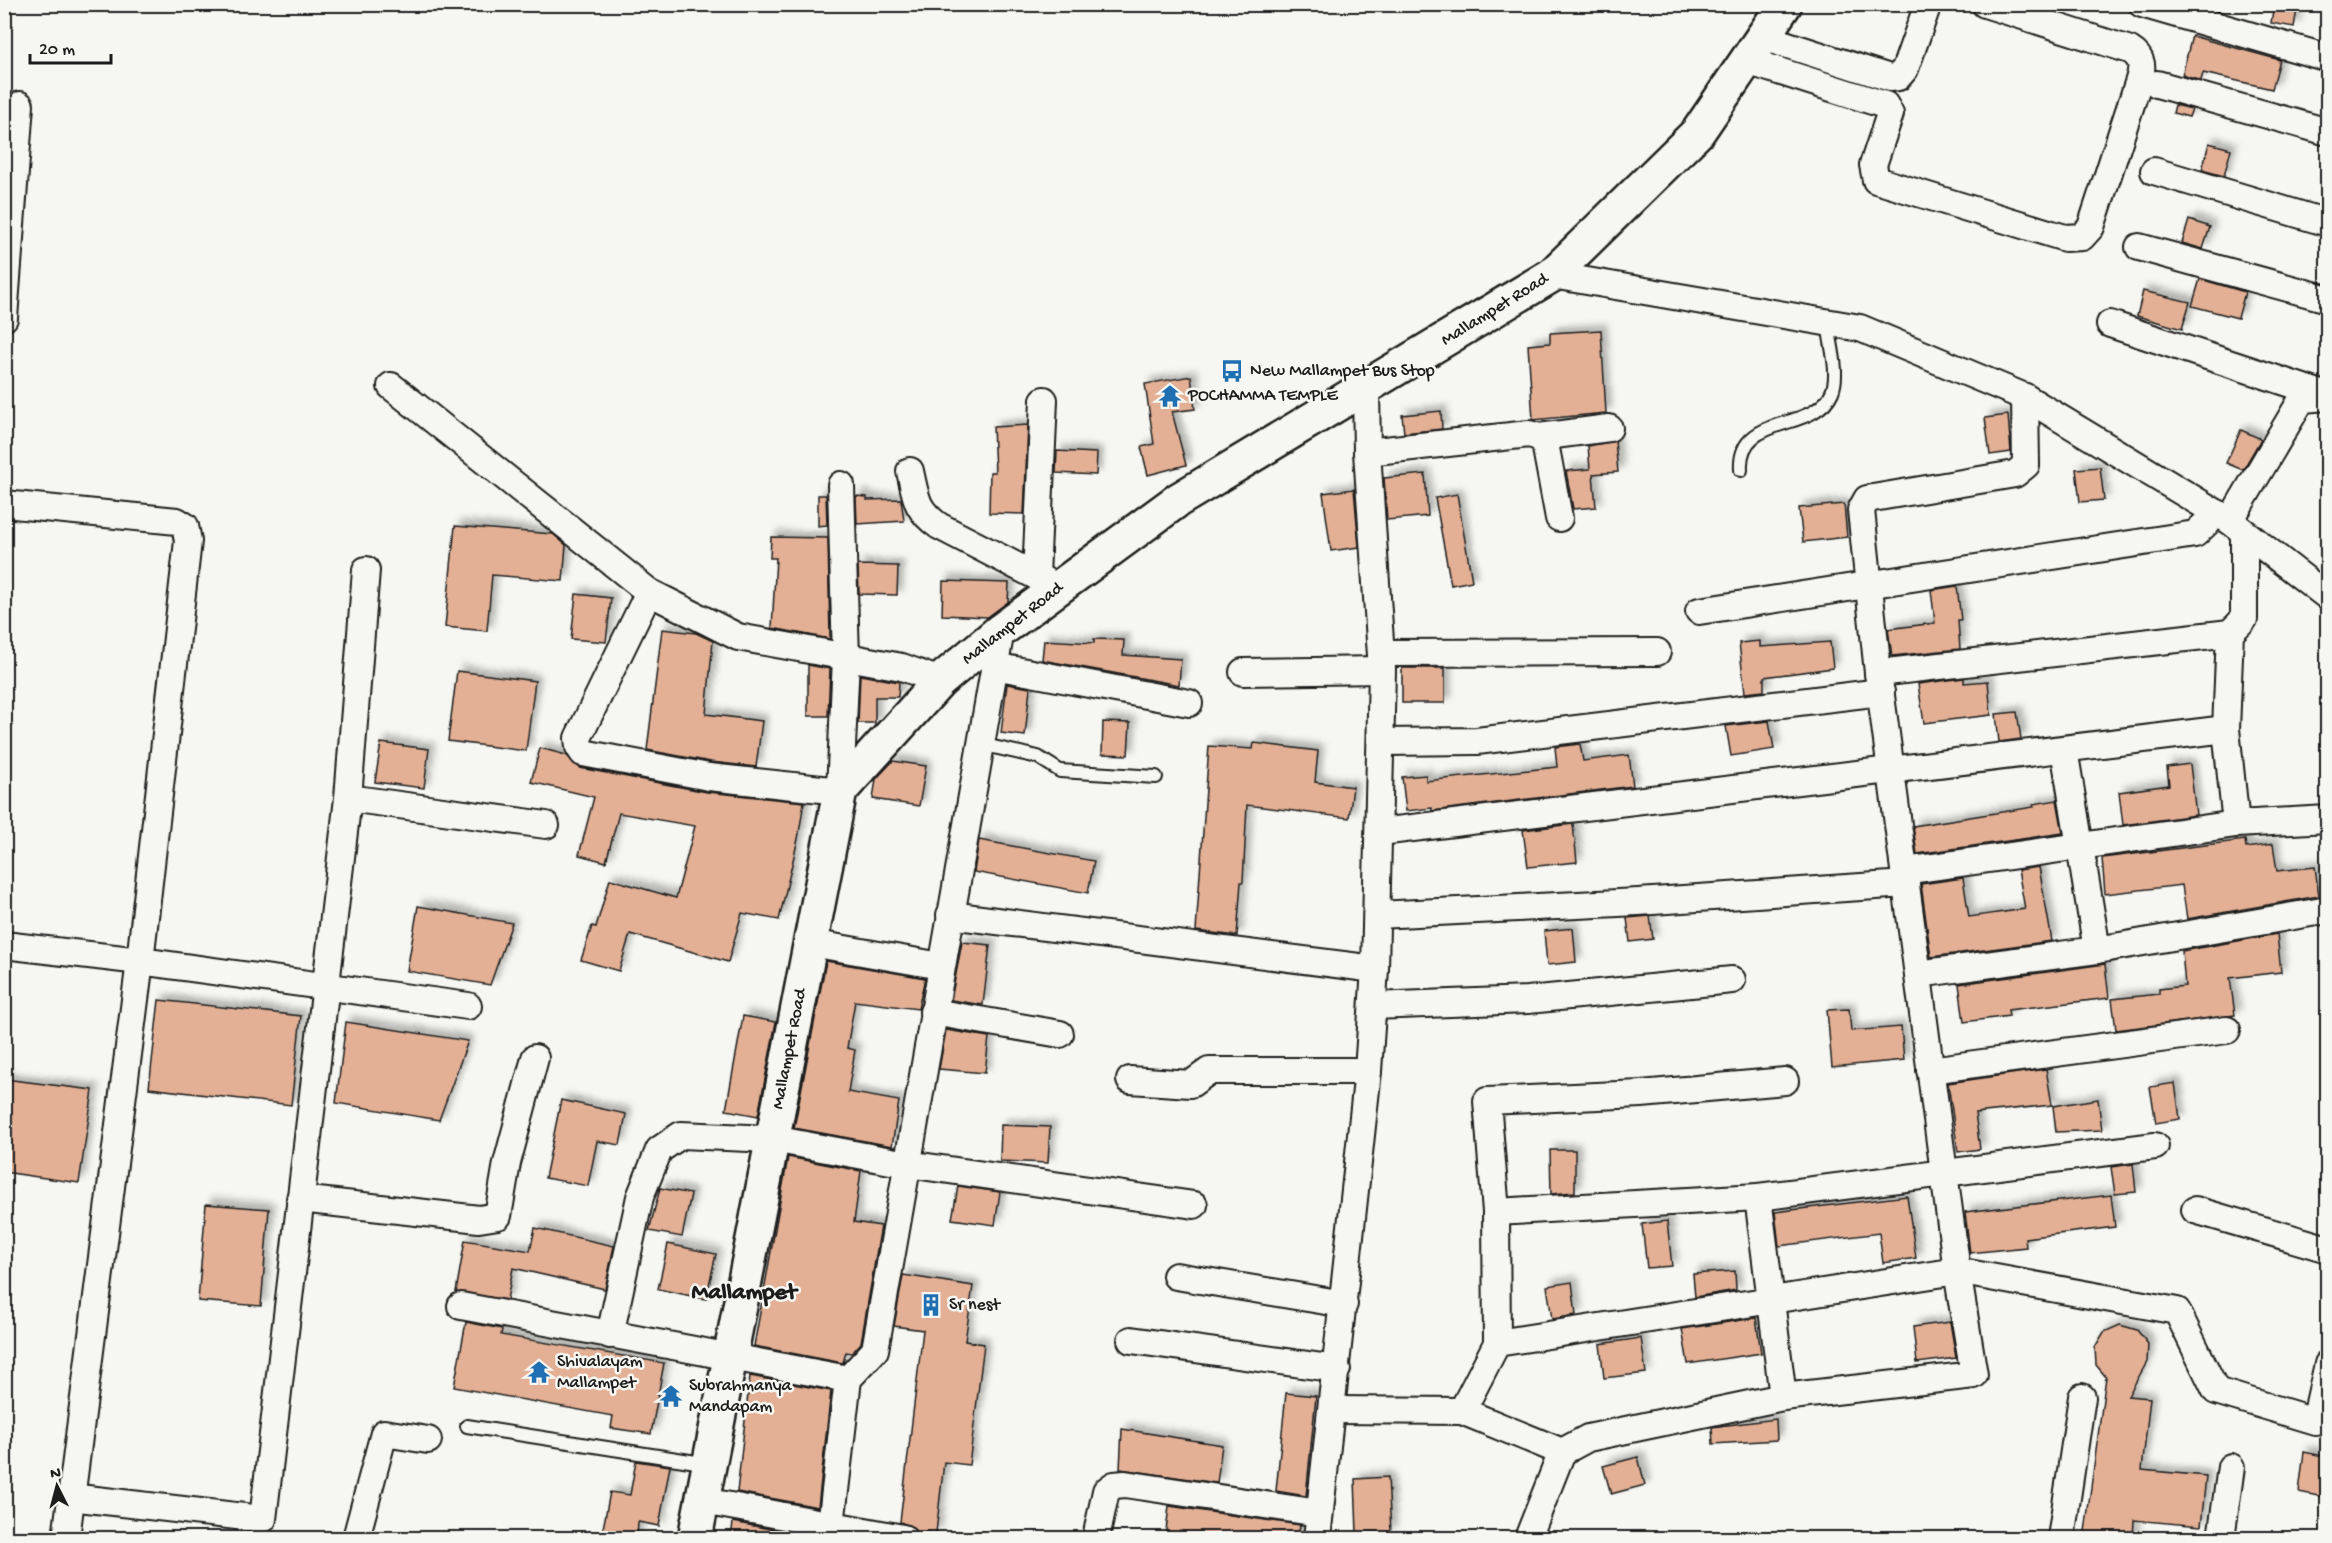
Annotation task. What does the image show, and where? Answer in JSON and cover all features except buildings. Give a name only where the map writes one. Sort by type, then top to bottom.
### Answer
[{"type":"main road","name":"Mallampet Road","points":[[695,1539],[840,791],[940,681],[1001,630],[1047,582],[1178,500],[1366,389],[1552,275],[1698,132],[1785,4]]},
{"type":"street","points":[[1755,49],[1890,78],[1898,77],[1905,69],[1928,4]]},
{"type":"street","points":[[1755,49],[1885,105],[1890,114],[1873,165],[1876,180],[2065,238],[2082,237],[2091,227],[2139,80],[2142,63],[2138,55],[2130,50],[1986,4]]},
{"type":"street","points":[[2153,6],[2328,58]]},
{"type":"street","points":[[2157,84],[2328,132]]},
{"type":"street","points":[[4,318],[20,105]]},
{"type":"street","points":[[2154,171],[2328,223]]},
{"type":"street","points":[[2139,247],[2328,299]]},
{"type":"street","points":[[1552,275],[1860,328],[2025,397],[2230,522],[2328,597]]},
{"type":"street","points":[[2110,324],[2328,396]]},
{"type":"street","points":[[391,386],[649,592],[738,637],[902,667],[940,681]]},
{"type":"street","points":[[1317,1539],[1333,1410],[1368,1071],[1375,969],[1380,832],[1382,662],[1367,452],[1366,389]]},
{"type":"street","points":[[1381,742],[1477,741],[2230,633],[2244,619],[2230,522],[2302,399],[2328,396]]},
{"type":"street","points":[[1528,1539],[1563,1452],[1588,1438],[1783,1397],[1974,1375],[1956,1271],[1891,770],[1868,585],[1863,504],[1867,499],[2014,474],[2021,470],[2026,465],[2025,397]]},
{"type":"street","points":[[910,471],[917,504],[924,515],[939,526],[1047,582],[1044,400]]},
{"type":"street","points":[[1367,452],[1529,435],[1539,437],[1609,428]]},
{"type":"street","points":[[1539,437],[1545,443],[1559,518]]},
{"type":"street","points":[[649,592],[578,738],[579,747],[584,753],[709,777],[840,791],[846,658],[841,485]]},
{"type":"street","points":[[4,504],[177,521],[185,526],[188,541],[140,961],[66,1539]]},
{"type":"street","points":[[1699,610],[2195,534],[2230,522]]},
{"type":"street","points":[[70,1497],[263,1519],[348,798],[366,570]]},
{"type":"street","points":[[831,1525],[848,1379],[875,1350],[1001,630]]},
{"type":"street","points":[[2230,633],[2226,729],[2236,824]]},
{"type":"street","points":[[1242,672],[1382,662],[1657,652]]},
{"type":"street","points":[[994,666],[1189,703]]},
{"type":"street","points":[[1380,832],[2226,729]]},
{"type":"street","points":[[2064,749],[2097,950]]},
{"type":"street","points":[[348,798],[546,825]]},
{"type":"street","points":[[1377,915],[1638,902],[1905,878],[2236,824],[2328,819]]},
{"type":"street","points":[[1917,974],[2097,950],[2328,910]]},
{"type":"street","points":[[950,915],[1375,969]]},
{"type":"street","points":[[811,943],[941,966]]},
{"type":"street","points":[[4,945],[140,961],[468,1006]]},
{"type":"street","points":[[1372,1006],[1528,1000],[1732,980]]},
{"type":"street","points":[[933,1012],[1060,1034]]},
{"type":"street","points":[[1930,1070],[2227,1030]]},
{"type":"street","points":[[300,1199],[480,1220],[498,1216],[507,1163],[535,1058]]},
{"type":"street","points":[[1130,1080],[1191,1084],[1209,1071],[1368,1071]]},
{"type":"street","points":[[1462,1411],[1497,1343],[1497,1212],[1487,1101],[1641,1094],[1785,1081]]},
{"type":"street","points":[[610,1335],[640,1197],[659,1150],[681,1136],[773,1139],[907,1164],[1194,1205]]},
{"type":"street","points":[[1497,1212],[1758,1197],[2155,1146]]},
{"type":"street","points":[[1758,1197],[1783,1397]]},
{"type":"street","points":[[2195,1210],[2328,1249]]},
{"type":"street","points":[[1497,1343],[1770,1298],[1956,1271],[2177,1311],[2216,1391],[2315,1420],[2328,1364]]},
{"type":"street","points":[[1176,1276],[1344,1304]]},
{"type":"street","points":[[461,1306],[729,1359],[848,1379]]},
{"type":"street","points":[[1131,1340],[1337,1369]]},
{"type":"street","points":[[2061,1539],[2082,1397]]},
{"type":"street","points":[[1333,1410],[1462,1411],[1563,1452]]},
{"type":"street","points":[[357,1539],[384,1433],[428,1440]]},
{"type":"street","points":[[2221,1539],[2231,1467]]},
{"type":"street","points":[[1096,1539],[1106,1491],[1114,1485],[1125,1484],[1319,1513]]},
{"type":"street","points":[[703,1501],[903,1539]]},
{"type":"lane","points":[[1742,470],[1741,457],[1746,445],[1758,433],[1812,412],[1826,402],[1833,390],[1834,377],[1828,323]]},
{"type":"lane","points":[[980,744],[1038,757],[1060,771],[1156,777]]},
{"type":"lane","points":[[467,1426],[710,1464]]},
{"type":"place","name":"New Mallampet Bus Stop","points":[[1232,371]]},
{"type":"place","name":"POCHAMMA TEMPLE","points":[[1170,396]]},
{"type":"place","name":"Sr nest","points":[[931,1305]]},
{"type":"place","name":"Shivalayam Mallampet","points":[[539,1372]]},
{"type":"place","name":"Subrahmanya Mandapam","points":[[671,1396]]},
{"type":"district","name":"Mallampet","points":[[744,1293]]}]
